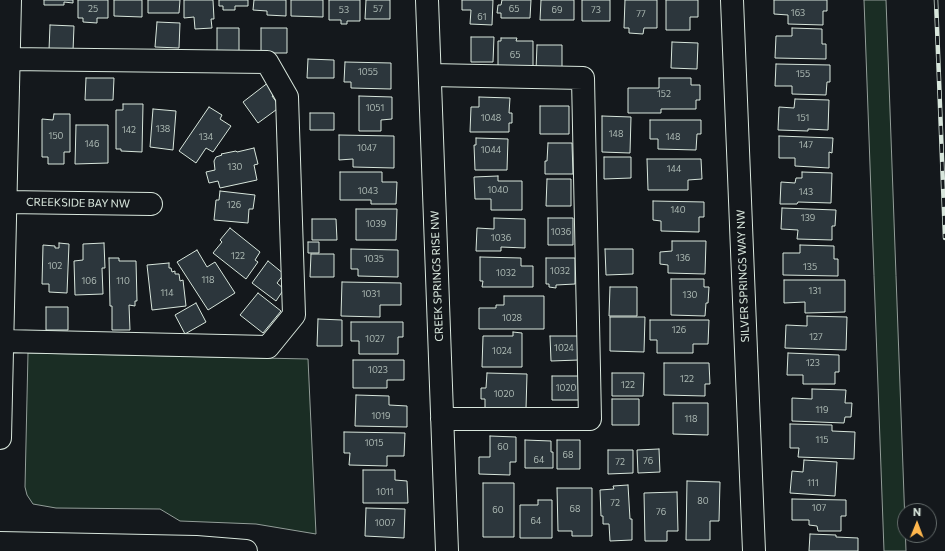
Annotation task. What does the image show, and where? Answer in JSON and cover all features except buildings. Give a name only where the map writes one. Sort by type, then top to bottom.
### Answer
[{"type":"street","points":[[0,438],[10,0]]},
{"type":"street","name":"CREEK SPRINGS RISE NW","points":[[427,0],[447,551]]},
{"type":"street","name":"SILVER SPRINGS WAY NW","points":[[732,0],[754,551]]},
{"type":"street","points":[[3,341],[268,347],[294,316],[287,97],[267,62],[9,59]]},
{"type":"street","points":[[430,75],[583,78],[590,420],[442,419]]},
{"type":"street","name":"CREEKSIDE BAY NW","points":[[6,202],[151,204]]},
{"type":"street","points":[[0,543],[124,548],[196,547],[246,551]]},
{"type":"green space","points":[[864,0],[886,0],[904,503],[897,503],[897,543],[906,543],[906,551],[884,551]]},
{"type":"green space","points":[[28,353],[308,359],[316,534],[256,524],[180,521],[160,509],[56,508],[33,504],[27,495],[25,487]]},
{"type":"railway","points":[[936,0],[945,238]]}]
